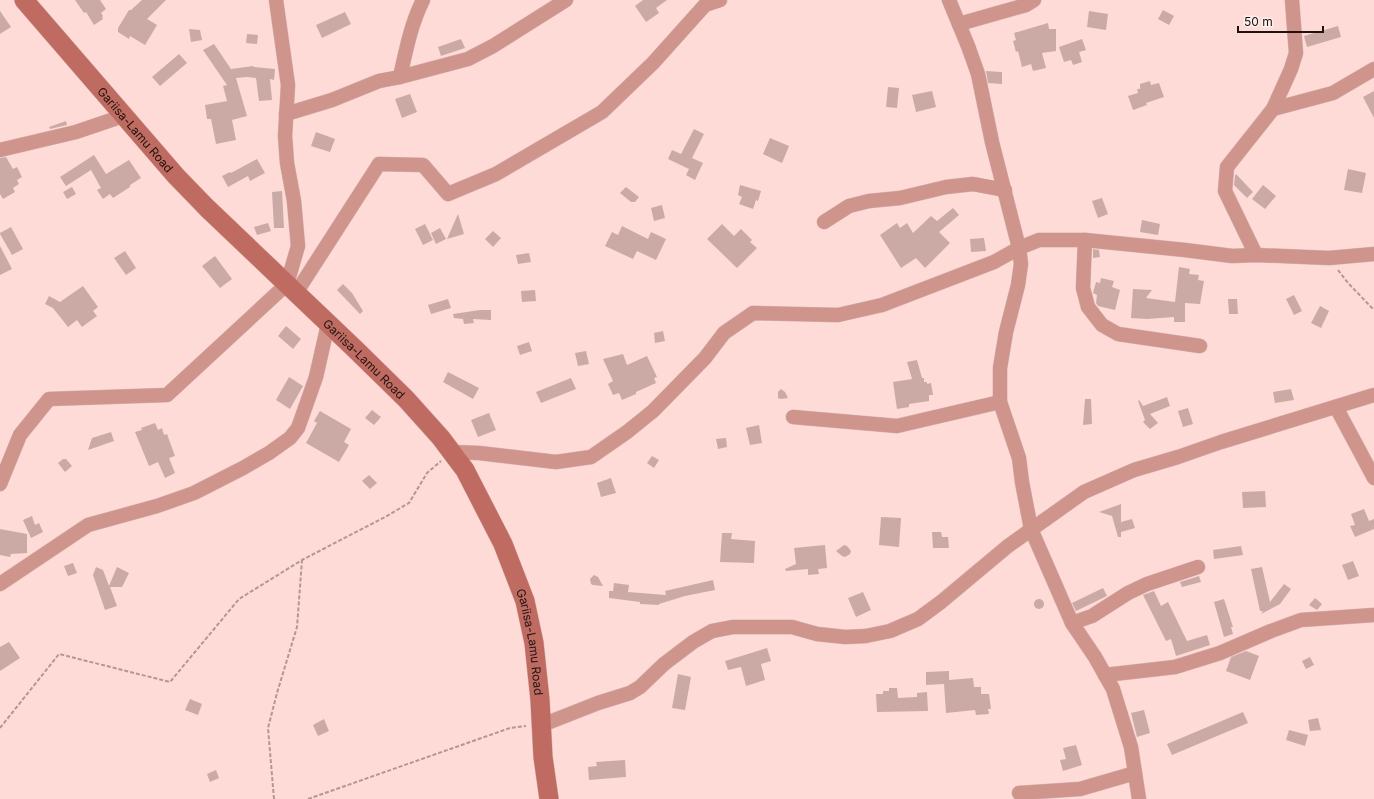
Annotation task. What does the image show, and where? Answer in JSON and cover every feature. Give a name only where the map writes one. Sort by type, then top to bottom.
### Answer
[{"type":"street","name":"Gariisa-Lamu Road","points":[[24,0],[176,176],[207,208],[406,399],[453,452],[465,470],[503,544],[525,601],[534,643],[542,725],[543,757],[549,799]]},
{"type":"street","points":[[276,0],[288,85],[284,136],[294,202],[298,246],[292,288]]},
{"type":"street","points":[[400,77],[409,36],[417,12],[424,0]]},
{"type":"street","points":[[286,114],[332,100],[379,81],[468,59],[493,46],[566,0]]},
{"type":"street","points":[[0,484],[20,435],[49,399],[167,395],[292,288],[379,164],[423,165],[448,194],[496,174],[602,112],[653,63],[705,5],[720,0]]},
{"type":"street","points":[[949,0],[960,24],[978,74],[992,142],[1019,248],[1021,264],[1018,286],[1006,332],[1000,368],[1000,402],[1019,458],[1031,529],[1072,623],[1105,675],[1112,689],[1131,747],[1139,799]]},
{"type":"street","points":[[960,24],[1026,5],[1034,0]]},
{"type":"street","points":[[1256,255],[1225,190],[1227,167],[1273,109],[1296,53],[1292,0]]},
{"type":"street","points":[[1273,109],[1333,93],[1374,69]]},
{"type":"street","points":[[0,150],[76,132],[123,116]]},
{"type":"street","points":[[824,222],[849,206],[869,201],[900,198],[946,187],[973,184],[1005,190]]},
{"type":"street","points":[[453,452],[479,453],[556,462],[591,457],[653,412],[705,358],[724,333],[753,313],[838,315],[882,305],[994,262],[1019,248],[1039,240],[1085,240],[1232,256],[1256,255],[1329,258],[1374,254]]},
{"type":"street","points":[[1085,240],[1083,288],[1088,307],[1102,325],[1118,334],[1200,346]]},
{"type":"street","points":[[0,584],[88,525],[158,506],[194,493],[243,468],[269,453],[290,438],[298,428],[316,377],[328,324]]},
{"type":"street","points":[[542,725],[598,703],[630,693],[640,687],[664,664],[693,642],[712,631],[733,627],[792,627],[817,634],[845,637],[866,636],[890,631],[924,615],[1008,546],[1084,492],[1134,470],[1374,395]]},
{"type":"street","points":[[794,416],[897,426],[1000,402]]},
{"type":"street","points":[[1336,407],[1374,478]]},
{"type":"street","points":[[1072,623],[1092,616],[1128,593],[1147,584],[1198,567]]},
{"type":"street","points":[[1105,675],[1175,666],[1220,653],[1271,631],[1302,620],[1374,615]]},
{"type":"street","points":[[1019,793],[1080,789],[1135,773]]},
{"type":"path","points":[[1329,258],[1348,283],[1374,310]]},
{"type":"path","points":[[0,728],[59,654],[170,682],[239,599],[302,560],[409,503],[427,472],[453,452]]},
{"type":"path","points":[[274,799],[268,728],[297,627],[302,560]]},
{"type":"path","points":[[308,799],[510,728],[542,725]]},
{"type":"building","points":[[75,0],[100,0],[106,9],[101,13],[103,19],[94,25],[86,12],[84,13]]},
{"type":"building","points":[[142,0],[166,0],[147,19],[157,25],[145,45],[130,36],[129,39],[118,32],[118,28],[129,10],[131,10]]},
{"type":"building","points":[[643,0],[667,0],[656,8],[659,13],[646,22],[635,6]]},
{"type":"building","points":[[1163,10],[1174,16],[1169,25],[1158,19]]},
{"type":"building","points":[[0,11],[11,27],[0,34]]},
{"type":"building","points":[[1089,11],[1108,14],[1106,30],[1087,27]]},
{"type":"building","points":[[345,12],[351,24],[322,38],[316,25]]},
{"type":"building","points":[[1048,23],[1049,29],[1056,29],[1056,51],[1042,53],[1046,68],[1033,71],[1031,64],[1022,67],[1018,51],[1016,52],[1013,41],[1016,40],[1014,33]]},
{"type":"building","points":[[1338,26],[1341,37],[1307,47],[1304,36]]},
{"type":"building","points":[[189,29],[200,30],[202,40],[191,42]]},
{"type":"building","points":[[247,34],[258,35],[257,44],[246,43]]},
{"type":"building","points":[[461,39],[465,48],[441,56],[438,47]]},
{"type":"building","points":[[1082,39],[1086,50],[1079,52],[1082,62],[1073,65],[1071,60],[1064,62],[1059,47]]},
{"type":"building","points":[[214,44],[231,69],[253,66],[275,69],[274,80],[270,79],[272,100],[259,101],[256,78],[236,78],[247,116],[232,120],[236,140],[216,144],[211,119],[207,119],[205,105],[227,101],[223,86],[227,85],[203,50]]},
{"type":"building","points":[[179,54],[187,63],[160,86],[152,77]]},
{"type":"building","points":[[986,71],[1002,72],[1002,84],[988,83]]},
{"type":"building","points":[[1150,81],[1151,85],[1159,83],[1164,97],[1146,103],[1147,105],[1133,110],[1128,96],[1138,93],[1137,89],[1140,89],[1140,84]]},
{"type":"building","points":[[888,87],[899,88],[897,108],[886,107]]},
{"type":"building","points":[[932,91],[936,107],[916,112],[912,95]]},
{"type":"building","points":[[1374,91],[1374,118],[1363,97]]},
{"type":"building","points":[[410,94],[417,112],[402,118],[395,99]]},
{"type":"building","points":[[66,121],[67,125],[50,129],[49,127]]},
{"type":"building","points":[[694,129],[704,134],[692,158],[703,163],[695,180],[686,175],[689,169],[668,159],[672,150],[681,154]]},
{"type":"building","points":[[316,132],[335,139],[330,152],[311,146]]},
{"type":"building","points":[[770,138],[789,146],[782,163],[763,154]]},
{"type":"building","points":[[94,155],[106,174],[129,160],[141,178],[113,198],[110,194],[103,199],[97,190],[101,188],[91,170],[66,186],[60,177]]},
{"type":"building","points":[[6,157],[13,169],[17,167],[22,177],[17,180],[19,184],[13,188],[15,192],[3,199],[0,194],[0,158]]},
{"type":"building","points":[[257,159],[265,173],[250,181],[248,176],[228,187],[222,176],[230,172],[231,173]]},
{"type":"building","points":[[1348,169],[1366,173],[1362,193],[1344,190]]},
{"type":"building","points":[[1236,174],[1253,192],[1247,198],[1234,185]]},
{"type":"building","points":[[740,185],[761,191],[758,201],[756,200],[753,209],[739,204],[742,197],[738,195]]},
{"type":"building","points":[[1263,185],[1276,196],[1265,209],[1252,199]]},
{"type":"building","points":[[72,187],[76,194],[67,199],[63,192]]},
{"type":"building","points":[[626,187],[639,197],[635,202],[631,202],[620,193]]},
{"type":"building","points":[[282,191],[284,228],[274,228],[272,192]]},
{"type":"building","points":[[1102,198],[1108,214],[1098,218],[1092,201]]},
{"type":"building","points":[[662,205],[665,218],[654,221],[651,208]]},
{"type":"building","points":[[953,208],[959,215],[939,232],[950,243],[925,268],[916,258],[901,268],[880,235],[897,223],[900,228],[907,223],[913,233],[931,216],[937,221]]},
{"type":"building","points":[[458,214],[464,234],[447,239]]},
{"type":"building","points":[[1142,220],[1160,224],[1158,235],[1140,232]]},
{"type":"building","points":[[268,223],[271,231],[257,235],[254,227]]},
{"type":"building","points":[[425,224],[433,240],[423,245],[415,229]]},
{"type":"building","points":[[722,224],[734,236],[741,229],[752,240],[750,242],[757,248],[737,268],[707,239]]},
{"type":"building","points":[[622,226],[648,239],[651,232],[666,239],[656,260],[637,251],[633,259],[605,246],[612,232],[618,235]]},
{"type":"building","points":[[11,227],[23,249],[12,255],[0,234]]},
{"type":"building","points":[[440,228],[446,239],[436,244],[431,233]]},
{"type":"building","points":[[493,231],[501,238],[493,247],[485,239]]},
{"type":"building","points":[[984,238],[986,251],[971,252],[970,239]]},
{"type":"building","points":[[0,246],[12,269],[0,275]]},
{"type":"building","points":[[1093,249],[1099,250],[1100,257],[1093,258]]},
{"type":"building","points":[[125,251],[136,268],[126,275],[114,258]]},
{"type":"building","points":[[529,253],[531,262],[518,264],[516,255]]},
{"type":"building","points":[[215,256],[232,279],[220,288],[202,266]]},
{"type":"building","points":[[1179,267],[1190,269],[1189,274],[1199,275],[1198,280],[1204,281],[1200,304],[1185,303],[1185,322],[1174,322],[1174,317],[1147,319],[1131,318],[1133,289],[1152,290],[1146,298],[1175,302]]},
{"type":"building","points":[[1101,278],[1114,281],[1112,287],[1120,290],[1115,310],[1098,306],[1096,303],[1097,295],[1093,293],[1096,282],[1100,283]]},
{"type":"building","points":[[343,284],[352,293],[363,311],[360,314],[337,290]]},
{"type":"building","points":[[83,286],[98,307],[93,311],[97,316],[82,327],[77,320],[68,327],[53,308],[45,304],[49,296],[60,302]]},
{"type":"building","points":[[535,290],[536,301],[522,302],[521,291]]},
{"type":"building","points":[[1294,295],[1302,311],[1294,315],[1286,299]]},
{"type":"building","points":[[448,299],[451,308],[431,314],[428,305]]},
{"type":"building","points":[[1228,299],[1237,299],[1238,314],[1229,314]]},
{"type":"building","points":[[1320,306],[1329,311],[1321,328],[1311,323]]},
{"type":"building","points":[[491,310],[491,320],[473,319],[474,323],[464,324],[463,319],[454,318],[453,314]]},
{"type":"building","points":[[286,326],[301,339],[293,349],[278,336]]},
{"type":"building","points":[[663,331],[665,341],[655,343],[654,333]]},
{"type":"building","points":[[529,342],[532,351],[520,355],[517,346]]},
{"type":"building","points":[[586,351],[589,364],[578,366],[575,353]]},
{"type":"building","points":[[623,354],[627,365],[647,356],[657,377],[654,378],[656,383],[622,400],[619,393],[613,395],[608,384],[613,381],[603,359]]},
{"type":"building","points":[[917,360],[922,378],[924,378],[924,382],[927,382],[927,384],[931,383],[933,395],[929,395],[929,401],[909,404],[909,407],[897,409],[893,382],[912,379],[907,362]]},
{"type":"building","points":[[448,372],[479,388],[473,399],[443,382]]},
{"type":"building","points":[[289,377],[303,386],[290,409],[276,400]]},
{"type":"building","points":[[571,378],[576,389],[541,403],[536,392]]},
{"type":"building","points":[[781,389],[785,392],[788,398],[778,398],[778,392]]},
{"type":"building","points":[[1291,389],[1294,400],[1275,403],[1273,392]]},
{"type":"building","points":[[1167,397],[1170,406],[1150,414],[1158,423],[1150,429],[1143,422],[1145,420],[1138,401],[1139,400],[1143,406]]},
{"type":"building","points":[[1085,399],[1091,399],[1092,424],[1083,425]]},
{"type":"building","points":[[1188,408],[1193,424],[1183,427],[1178,411]]},
{"type":"building","points":[[372,410],[381,417],[374,425],[365,418]]},
{"type":"building","points":[[320,411],[351,429],[344,442],[349,445],[339,462],[306,443],[317,423],[314,421]]},
{"type":"building","points":[[489,413],[496,430],[478,437],[471,420]]},
{"type":"building","points":[[155,423],[158,430],[162,428],[164,435],[167,434],[175,456],[169,458],[175,473],[165,478],[158,462],[149,466],[135,432]]},
{"type":"building","points":[[759,425],[762,443],[750,445],[746,428]]},
{"type":"building","points":[[111,432],[114,441],[88,450],[92,438]]},
{"type":"building","points":[[726,438],[727,447],[718,449],[716,439]]},
{"type":"building","points":[[652,456],[659,460],[654,468],[647,463]]},
{"type":"building","points":[[63,459],[66,459],[72,466],[65,472],[58,463]]},
{"type":"building","points":[[369,475],[377,483],[370,489],[362,481]]},
{"type":"building","points":[[611,478],[616,493],[601,497],[597,483]]},
{"type":"building","points":[[1265,491],[1266,507],[1243,508],[1242,492]]},
{"type":"building","points":[[1121,504],[1121,522],[1132,519],[1135,528],[1121,532],[1121,537],[1118,537],[1112,516],[1099,512]]},
{"type":"building","points":[[1364,509],[1369,521],[1374,519],[1374,529],[1355,537],[1350,526],[1355,525],[1351,514]]},
{"type":"building","points":[[32,516],[35,525],[39,523],[43,532],[31,538],[23,520]]},
{"type":"building","points":[[881,517],[901,518],[899,547],[879,545]]},
{"type":"building","points":[[0,529],[27,534],[27,553],[11,554],[10,557],[0,555]]},
{"type":"building","points":[[932,532],[941,532],[942,537],[948,537],[949,548],[933,548]]},
{"type":"building","points":[[722,533],[732,533],[731,539],[755,541],[754,563],[720,562]]},
{"type":"building","points":[[825,545],[827,568],[818,569],[819,574],[808,575],[808,569],[786,571],[785,569],[796,564],[794,548]]},
{"type":"building","points":[[844,545],[851,551],[850,554],[845,557],[836,551]]},
{"type":"building","points":[[1241,546],[1243,555],[1214,559],[1213,550]]},
{"type":"building","points":[[1353,561],[1359,576],[1348,580],[1342,565]]},
{"type":"building","points":[[73,563],[77,573],[68,576],[64,566]]},
{"type":"building","points":[[96,567],[103,570],[109,586],[117,567],[129,573],[122,587],[110,587],[117,606],[105,610],[93,575]]},
{"type":"building","points":[[1262,567],[1270,602],[1284,584],[1291,589],[1280,604],[1261,614],[1263,611],[1260,611],[1251,569]]},
{"type":"building","points":[[594,575],[598,577],[603,586],[591,584],[590,579]]},
{"type":"building","points":[[1199,576],[1201,582],[1182,587],[1180,582]]},
{"type":"building","points":[[713,580],[715,590],[685,596],[659,605],[640,604],[640,602],[609,598],[609,591],[613,591],[614,583],[629,585],[628,592],[666,595],[665,591]]},
{"type":"building","points":[[1103,588],[1107,596],[1076,611],[1072,603]]},
{"type":"building","points":[[1154,591],[1161,606],[1168,602],[1187,641],[1207,635],[1210,645],[1176,656],[1171,639],[1166,641],[1143,595]]},
{"type":"building","points":[[863,592],[871,610],[856,617],[848,598]]},
{"type":"building","points":[[1315,598],[1322,604],[1317,610],[1309,605]]},
{"type":"building","points":[[1037,599],[1041,599],[1044,604],[1041,609],[1037,609],[1034,606],[1034,602]]},
{"type":"building","points":[[1224,599],[1233,627],[1231,627],[1233,634],[1224,637],[1214,602]]},
{"type":"building","points":[[9,642],[20,658],[0,671],[0,647]]},
{"type":"building","points":[[767,648],[771,661],[761,664],[765,680],[746,686],[741,667],[728,670],[725,661]]},
{"type":"building","points":[[1246,651],[1259,656],[1250,680],[1226,671],[1231,657]]},
{"type":"building","points":[[1310,657],[1314,665],[1306,669],[1302,661]]},
{"type":"building","points":[[949,671],[949,680],[973,678],[974,687],[981,687],[981,694],[989,694],[991,709],[988,709],[989,714],[976,715],[975,710],[946,713],[944,684],[926,685],[926,672]]},
{"type":"building","points":[[678,674],[691,677],[685,710],[672,708]]},
{"type":"building","points":[[889,688],[897,688],[898,698],[917,697],[917,693],[927,692],[928,711],[877,712],[876,694],[883,694],[883,691],[889,691]]},
{"type":"building","points":[[190,699],[202,704],[198,715],[185,710]]},
{"type":"building","points":[[1144,710],[1150,733],[1137,737],[1131,713]]},
{"type":"building","points":[[1243,712],[1248,723],[1172,755],[1167,744]]},
{"type":"building","points":[[1318,718],[1321,730],[1310,731],[1308,720]]},
{"type":"building","points":[[324,719],[329,731],[318,736],[313,725]]},
{"type":"building","points":[[1289,730],[1308,735],[1305,746],[1286,740]]},
{"type":"building","points":[[1076,745],[1082,765],[1063,771],[1060,760],[1066,759],[1063,748]]},
{"type":"building","points":[[625,760],[626,777],[589,780],[588,767],[597,766],[596,762]]},
{"type":"building","points":[[216,770],[219,778],[210,782],[207,774]]}]
